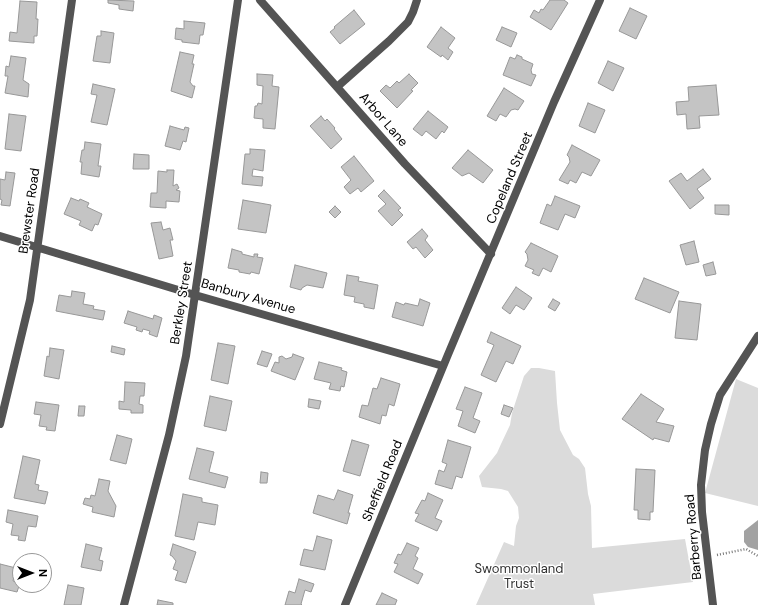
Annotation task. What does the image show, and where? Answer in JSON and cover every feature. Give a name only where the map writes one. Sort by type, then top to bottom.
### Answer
[{"type":"street","name":"Brewster Road","points":[[0,424],[30,300],[72,0]]},
{"type":"street","name":"Berkley Street","points":[[124,605],[169,435],[186,356],[238,0]]},
{"type":"street","name":"Arbor Lane","points":[[260,0],[405,164],[491,254]]},
{"type":"street","points":[[337,86],[390,41],[404,26],[413,12],[417,0]]},
{"type":"street","name":"Copeland Street","points":[[443,366],[554,102],[600,0]]},
{"type":"street","name":"Banbury Avenue","points":[[0,236],[195,295],[443,366]]},
{"type":"street","name":"Barberry Road","points":[[713,605],[706,557],[702,512],[701,485],[704,450],[710,424],[720,395],[758,336]]},
{"type":"street","name":"Sheffield Road","points":[[344,605],[443,366]]},
{"type":"path","points":[[706,557],[746,549],[758,556]]},
{"type":"green space","name":"Swommonland Trust","points":[[531,368],[555,371],[560,430],[573,455],[579,459],[585,468],[591,506],[592,548],[685,539],[693,582],[593,594],[595,605],[476,605],[504,542],[514,546],[516,526],[519,518],[518,507],[508,491],[482,487],[479,476],[497,453],[510,425],[512,413],[524,376]]},
{"type":"green space","points":[[736,379],[758,388],[758,506],[705,493]]},
{"type":"shaded area","points":[[758,520],[758,550],[748,547],[744,542],[744,531]]},
{"type":"building","points":[[108,0],[134,1],[133,11],[119,9],[119,5],[108,3]]},
{"type":"building","points":[[550,0],[564,0],[568,3],[551,30],[530,17],[534,10],[539,13],[541,9],[543,10]]},
{"type":"building","points":[[20,1],[37,2],[37,36],[34,36],[34,43],[9,41],[10,32],[17,33]]},
{"type":"building","points":[[630,8],[647,16],[636,39],[619,31]]},
{"type":"building","points":[[354,10],[365,24],[340,44],[330,32]]},
{"type":"building","points":[[184,21],[205,23],[203,35],[200,35],[199,44],[182,42],[182,40],[175,39],[176,28],[184,29]]},
{"type":"building","points":[[441,27],[455,38],[448,48],[453,52],[448,60],[427,47]]},
{"type":"building","points":[[502,27],[517,33],[511,47],[496,40]]},
{"type":"building","points":[[101,31],[114,33],[110,63],[93,61],[97,36],[101,36]]},
{"type":"building","points":[[180,52],[194,55],[192,64],[194,64],[190,82],[193,86],[195,86],[192,98],[171,91]]},
{"type":"building","points":[[517,55],[533,64],[531,70],[532,74],[536,75],[531,86],[503,75],[510,57],[515,59]]},
{"type":"building","points":[[11,56],[26,58],[23,80],[29,84],[28,97],[5,93],[8,76],[5,76],[6,66],[9,67]]},
{"type":"building","points":[[608,61],[624,68],[613,91],[598,83]]},
{"type":"building","points":[[257,74],[273,75],[272,86],[279,87],[275,129],[263,128],[263,119],[254,118],[255,106],[257,106],[258,103],[262,104],[263,86],[257,85]]},
{"type":"building","points":[[409,74],[418,83],[411,90],[413,91],[397,108],[380,91],[386,85],[390,88],[397,81],[399,83]]},
{"type":"building","points":[[93,84],[115,89],[107,125],[91,122],[97,95],[91,94]]},
{"type":"building","points":[[716,85],[719,115],[699,116],[700,128],[687,129],[686,114],[677,115],[676,102],[689,101],[688,87]]},
{"type":"building","points":[[504,88],[524,101],[518,110],[511,110],[506,117],[500,114],[496,121],[487,116]]},
{"type":"building","points":[[588,103],[605,110],[595,133],[579,126]]},
{"type":"building","points":[[428,111],[448,127],[444,133],[442,131],[436,139],[426,131],[422,136],[413,129]]},
{"type":"building","points":[[9,114],[26,116],[21,151],[5,149]]},
{"type":"building","points":[[321,116],[325,121],[327,119],[342,139],[331,149],[310,126]]},
{"type":"building","points":[[170,126],[184,130],[185,127],[189,128],[186,142],[183,141],[180,150],[165,146]]},
{"type":"building","points":[[85,142],[101,144],[98,166],[101,166],[99,177],[81,174],[82,162],[80,162]]},
{"type":"building","points":[[572,145],[600,160],[591,176],[582,172],[576,183],[570,180],[568,184],[559,180],[570,162],[567,155]]},
{"type":"building","points":[[250,149],[265,150],[263,171],[253,169],[252,176],[263,177],[262,186],[242,184],[245,154],[250,154]]},
{"type":"building","points":[[468,150],[493,170],[483,183],[469,173],[462,176],[452,168]]},
{"type":"building","points":[[134,154],[149,155],[149,169],[133,169]]},
{"type":"building","points":[[354,156],[374,181],[361,192],[358,188],[350,194],[344,187],[351,180],[341,167]]},
{"type":"building","points":[[703,169],[711,179],[697,189],[704,198],[690,209],[669,181],[681,173],[687,181]]},
{"type":"building","points":[[167,170],[174,170],[173,186],[177,184],[179,188],[176,190],[180,191],[179,202],[166,201],[166,208],[150,207],[151,193],[157,193],[158,171],[167,172]]},
{"type":"building","points":[[6,172],[15,173],[10,206],[1,205],[2,200],[0,199],[0,179],[5,180]]},
{"type":"building","points":[[384,190],[401,208],[398,210],[403,215],[392,226],[378,211],[386,204],[378,196]]},
{"type":"building","points":[[555,196],[580,206],[575,218],[565,214],[558,230],[540,223],[547,204],[551,206]]},
{"type":"building","points":[[71,198],[79,201],[80,199],[89,203],[87,207],[102,214],[98,225],[95,224],[92,231],[79,225],[81,221],[64,214]]},
{"type":"building","points":[[243,200],[271,205],[266,233],[238,229]]},
{"type":"building","points":[[715,205],[729,205],[729,215],[715,214]]},
{"type":"building","points":[[335,206],[341,212],[335,218],[329,212]]},
{"type":"building","points":[[161,222],[163,230],[170,228],[173,240],[170,240],[173,256],[159,259],[151,223]]},
{"type":"building","points":[[422,229],[428,236],[425,240],[433,250],[425,258],[416,247],[413,249],[407,242]]},
{"type":"building","points":[[694,241],[699,262],[686,265],[680,245]]},
{"type":"building","points":[[531,243],[558,256],[551,272],[543,268],[539,276],[532,273],[534,270],[525,266],[528,260],[525,252]]},
{"type":"building","points":[[232,249],[242,252],[242,254],[254,257],[254,254],[258,254],[257,257],[263,258],[259,274],[239,272],[239,270],[228,268]]},
{"type":"building","points":[[713,262],[716,274],[706,276],[703,265]]},
{"type":"building","points":[[295,265],[327,273],[323,288],[307,285],[301,290],[290,287]]},
{"type":"building","points":[[347,275],[359,277],[358,281],[378,285],[374,309],[364,307],[364,304],[354,302],[355,297],[344,295]]},
{"type":"building","points":[[644,278],[679,292],[670,313],[635,299]]},
{"type":"building","points":[[516,287],[532,298],[524,310],[516,305],[510,314],[502,308]]},
{"type":"building","points":[[72,291],[85,293],[83,304],[94,306],[93,309],[105,311],[103,320],[56,311],[59,295],[71,297]]},
{"type":"building","points":[[420,299],[430,303],[423,326],[392,317],[396,302],[404,305],[405,303],[418,306]]},
{"type":"building","points":[[553,299],[560,303],[555,311],[548,307]]},
{"type":"building","points":[[679,301],[701,304],[697,340],[675,338]]},
{"type":"building","points":[[128,311],[153,319],[154,315],[162,318],[157,337],[149,334],[150,331],[143,329],[142,332],[136,330],[137,327],[124,323]]},
{"type":"building","points":[[491,332],[521,346],[513,364],[506,361],[496,382],[481,375],[494,345],[487,342]]},
{"type":"building","points":[[218,343],[235,346],[228,384],[211,380]]},
{"type":"building","points":[[112,346],[125,349],[124,355],[111,352]]},
{"type":"building","points":[[50,348],[64,350],[59,379],[44,376],[47,356],[49,357]]},
{"type":"building","points":[[262,351],[272,354],[267,367],[257,364]]},
{"type":"building","points":[[293,354],[304,358],[295,380],[271,371],[275,362],[279,363],[279,357],[282,356],[286,359],[292,357]]},
{"type":"building","points":[[319,362],[342,368],[341,370],[347,372],[344,387],[341,386],[340,391],[329,389],[331,383],[314,379]]},
{"type":"building","points":[[381,378],[400,384],[394,406],[389,404],[386,416],[382,415],[380,424],[359,417],[362,405],[368,406],[373,388],[377,389]]},
{"type":"building","points":[[125,382],[145,383],[144,396],[140,396],[139,404],[143,405],[143,413],[131,413],[131,410],[119,409],[119,401],[124,402]]},
{"type":"building","points":[[465,387],[482,393],[473,418],[480,421],[475,433],[458,426],[463,411],[456,409]]},
{"type":"building","points":[[641,394],[664,409],[656,422],[674,426],[669,442],[654,438],[653,440],[622,419]]},
{"type":"building","points":[[210,396],[232,401],[226,431],[204,426]]},
{"type":"building","points":[[309,399],[321,401],[319,409],[308,407]]},
{"type":"building","points":[[36,402],[59,405],[55,431],[46,430],[47,427],[39,426],[41,415],[34,414]]},
{"type":"building","points":[[504,405],[513,408],[509,417],[501,414]]},
{"type":"building","points":[[79,406],[85,406],[84,416],[78,416]]},
{"type":"building","points":[[117,435],[132,439],[126,464],[110,460]]},
{"type":"building","points":[[352,440],[369,445],[360,476],[343,471]]},
{"type":"building","points":[[448,440],[471,447],[462,478],[456,476],[452,489],[435,484],[439,470],[444,472],[447,464],[442,462]]},
{"type":"building","points":[[197,448],[214,452],[209,472],[228,477],[225,488],[189,479]]},
{"type":"building","points":[[23,456],[40,460],[35,484],[39,485],[38,490],[48,492],[45,504],[14,498]]},
{"type":"building","points":[[636,469],[655,470],[653,512],[650,512],[650,520],[638,519],[638,510],[634,510]]},
{"type":"building","points":[[261,472],[268,473],[267,483],[260,483]]},
{"type":"building","points":[[99,479],[110,481],[108,491],[116,506],[114,517],[92,512],[93,507],[83,504],[85,498],[90,499],[91,495],[95,496]]},
{"type":"building","points":[[338,490],[353,495],[348,513],[350,513],[347,524],[313,513],[318,495],[334,500]]},
{"type":"building","points":[[428,493],[443,500],[435,518],[442,521],[437,531],[415,521],[419,514],[415,513],[422,500],[425,501]]},
{"type":"building","points":[[183,494],[202,498],[202,502],[218,505],[215,525],[198,522],[194,540],[175,536]]},
{"type":"building","points":[[8,510],[38,516],[36,527],[28,526],[25,541],[18,540],[19,536],[11,535],[13,524],[6,522]]},
{"type":"building","points":[[317,536],[332,540],[325,570],[300,565],[304,549],[313,551]]},
{"type":"building","points":[[407,543],[419,548],[415,556],[418,558],[413,569],[423,574],[418,584],[394,572],[398,564],[394,563],[398,554],[401,555]]},
{"type":"building","points":[[86,544],[102,548],[99,560],[103,561],[101,571],[81,567]]},
{"type":"building","points":[[173,544],[196,552],[186,583],[175,580],[178,571],[173,569],[176,561],[170,555]]},
{"type":"building","points":[[0,564],[12,567],[12,591],[0,588]]},
{"type":"building","points":[[299,579],[314,584],[311,592],[305,590],[302,605],[285,605],[289,591],[295,593]]},
{"type":"building","points":[[68,585],[84,588],[81,605],[64,605]]},
{"type":"building","points":[[382,593],[397,600],[395,605],[376,605]]},
{"type":"building","points":[[158,600],[173,603],[173,605],[157,605]]}]
